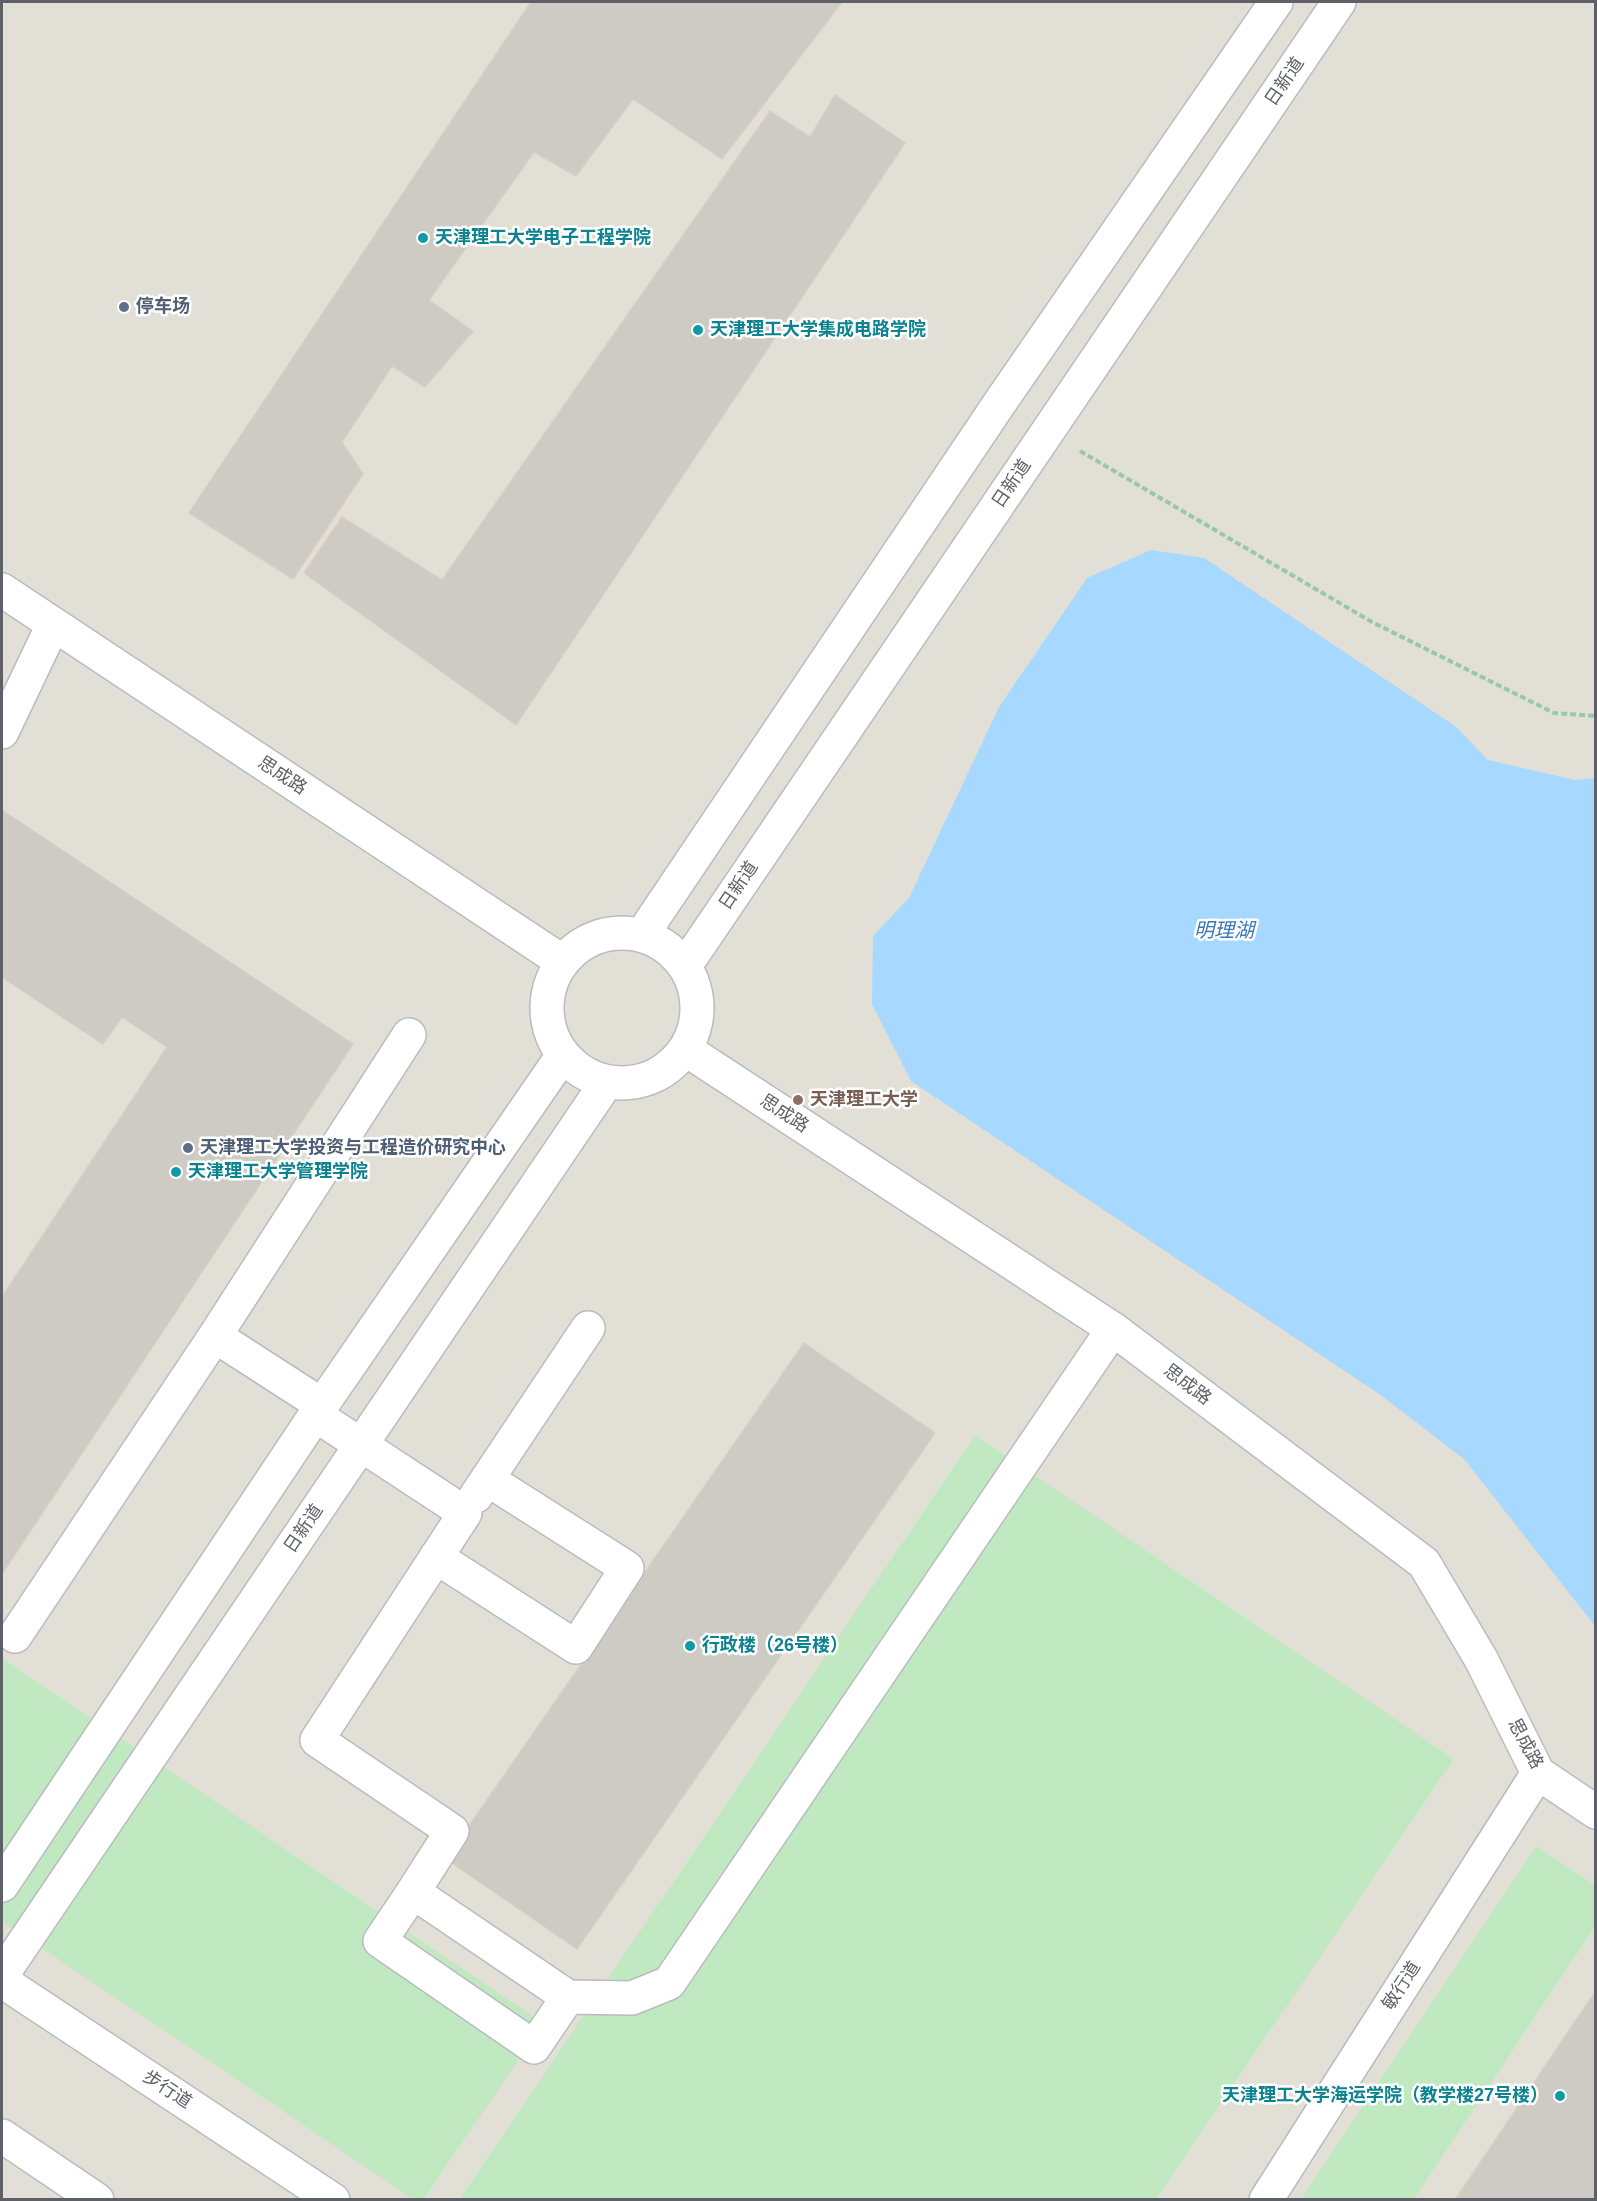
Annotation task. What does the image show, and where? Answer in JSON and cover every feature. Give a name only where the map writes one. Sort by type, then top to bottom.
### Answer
[{"type":"street","points":[[642,935],[999,404],[1276,2]]},
{"type":"street","name":"日新道","points":[[685,966],[1339,2]]},
{"type":"street","name":"思成路","points":[[2,590],[563,962]]},
{"type":"street","points":[[2,732],[53,625]]},
{"type":"street","points":[[625,933],[642,935],[669,949],[685,966],[695,988],[698,1012],[692,1037],[678,1059],[657,1075],[633,1083],[606,1083],[582,1073],[563,1055],[550,1032],[547,1006],[551,982],[563,962],[580,946],[602,936],[625,933]]},
{"type":"street","points":[[15,1636],[215,1336],[409,1035]]},
{"type":"street","name":"思成路","points":[[685,1049],[1113,1329],[1424,1563],[1481,1659],[1538,1773],[1596,1812]]},
{"type":"street","points":[[2,1885],[320,1411],[563,1055]]},
{"type":"street","name":"日新道","points":[[2,1974],[606,1083]]},
{"type":"street","points":[[568,1997],[534,2047],[380,1941],[452,1831],[317,1740],[588,1328]]},
{"type":"street","points":[[413,1892],[568,1997],[632,1998],[669,1983],[1113,1329]]},
{"type":"street","points":[[215,1336],[320,1411],[361,1445],[465,1513]]},
{"type":"street","points":[[436,1557],[576,1647],[583,1637],[627,1568],[487,1479]]},
{"type":"street","name":"敏行道","points":[[1266,2199],[1538,1773]]},
{"type":"street","name":"步行道","points":[[2,1981],[333,2199]]},
{"type":"street","points":[[2,2136],[97,2199]]},
{"type":"path","points":[[1047,432],[1372,622],[1554,713],[1596,716]]},
{"type":"shaded area","name":"天津理工大学","points":[[2,2],[1595,2],[1595,2199],[2,2199]]},
{"type":"green space","points":[[975,1435],[1454,1759],[1156,2199],[459,2200]]},
{"type":"green space","points":[[2,1658],[543,2023],[424,2199],[413,2199],[2,1921]]},
{"type":"green space","points":[[1536,1846],[1595,1885],[1595,1927],[1414,2199],[1301,2199]]},
{"type":"water","name":"明理湖","points":[[1151,550],[1204,558],[1455,726],[1488,760],[1575,780],[1595,778],[1595,1626],[1464,1459],[1382,1396],[911,1081],[872,1004],[873,936],[909,898],[999,707],[1087,578]]},
{"type":"building","name":"天津理工大学电子工程学院","points":[[531,2],[842,2],[722,159],[633,99],[576,176],[534,152],[429,300],[473,331],[425,387],[392,366],[342,442],[363,474],[293,579],[189,513]]},
{"type":"building","name":"天津理工大学集成电路学院","points":[[835,95],[905,143],[516,725],[304,573],[342,517],[442,580],[770,111],[810,137]]},
{"type":"building","name":"天津理工大学管理学院","points":[[2,810],[353,1044],[2,1574],[2,1297],[167,1047],[122,1017],[103,1044],[2,977]]},
{"type":"building","name":"行政楼（26号楼）","points":[[804,1343],[935,1433],[577,1949],[446,1859]]},
{"type":"building","name":"天津理工大学海运学院（教学楼27号楼）","points":[[1595,1992],[1596,2200],[1455,2200]]},
{"type":"place","name":"天津理工大学电子工程学院","points":[[423,238]]},
{"type":"place","name":"停车场","points":[[124,307]]},
{"type":"place","name":"天津理工大学集成电路学院","points":[[698,330]]},
{"type":"place","name":"天津理工大学","points":[[798,1100]]},
{"type":"place","name":"天津理工大学投资与工程造价研究中心","points":[[188,1148]]},
{"type":"place","name":"天津理工大学管理学院","points":[[176,1172]]},
{"type":"place","name":"行政楼（26号楼）","points":[[690,1646]]},
{"type":"place","name":"天津理工大学海运学院（教学楼27号楼）","points":[[1560,2096]]}]
